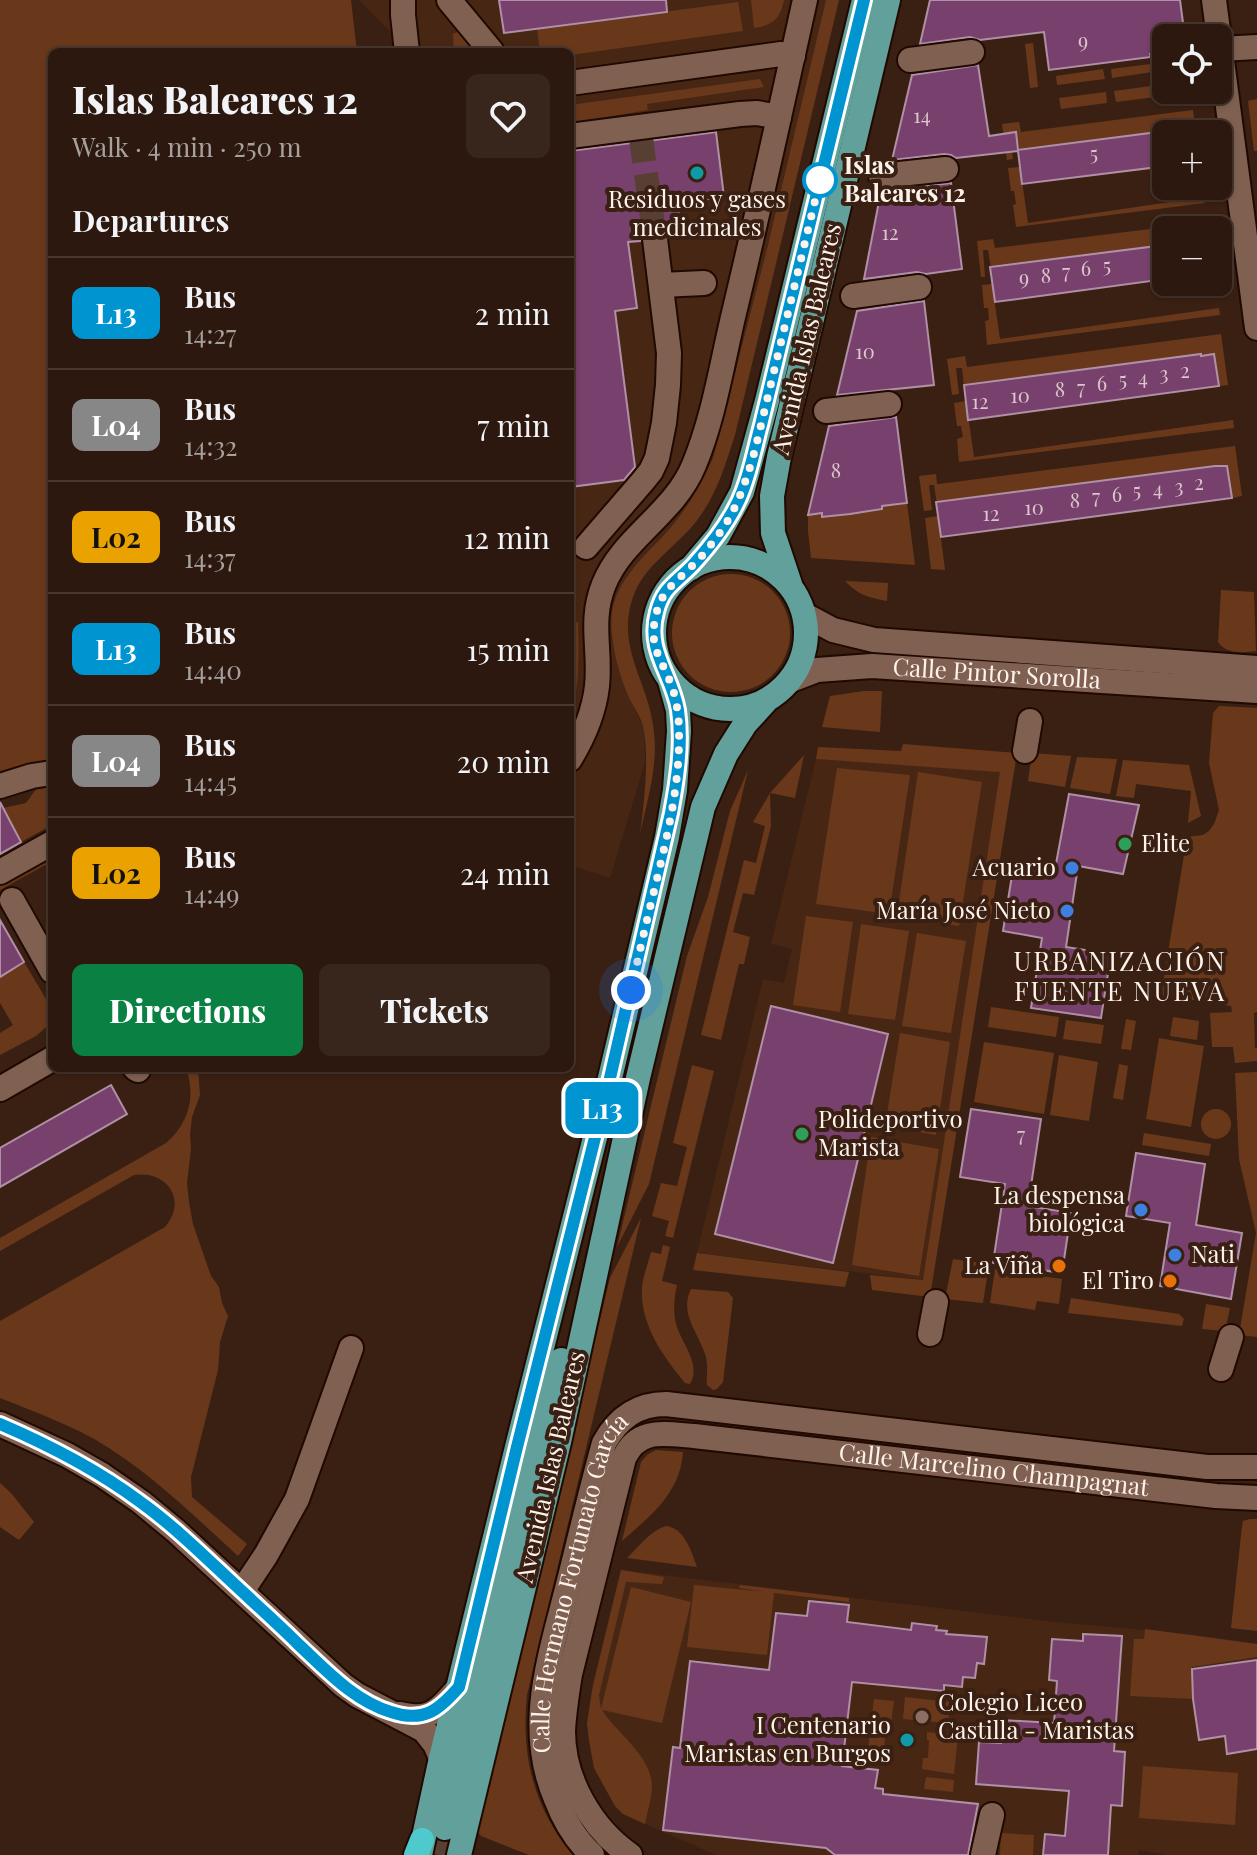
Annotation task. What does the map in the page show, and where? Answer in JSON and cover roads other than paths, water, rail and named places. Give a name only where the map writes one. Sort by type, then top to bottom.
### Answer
[{"type":"main road","name":"Avenida Islas Baleares","points":[[691,568],[718,536],[742,492],[864,0]]},
{"type":"main road","name":"Avenida Islas Baleares","points":[[790,584],[773,533],[772,496],[888,0]]},
{"type":"main road","points":[[718,557],[746,558],[771,568],[790,584],[805,615],[807,636],[804,655],[791,680],[780,692],[748,708],[730,710],[698,703],[680,692],[670,681],[658,659],[654,626],[657,610],[675,580],[704,561],[718,557]]},
{"type":"main road","name":"Avenida Islas Baleares","points":[[419,1850],[667,837],[675,790],[679,731],[678,710],[670,681]]},
{"type":"main road","name":"Avenida Islas Baleares","points":[[459,1855],[559,1442],[638,1078],[703,807],[726,754],[745,724],[766,701]]},
{"type":"main road","name":"Avenida Islas Baleares","points":[[549,1405],[610,1078]]},
{"type":"main road","name":"Avenida Islas Baleares","points":[[445,1828],[549,1405],[638,1078]]},
{"type":"street","points":[[403,0],[407,48]]},
{"type":"street","points":[[449,0],[489,48]]},
{"type":"street","points":[[574,752],[586,731],[594,704],[597,685],[595,619],[605,581],[616,561],[676,497],[693,468],[705,436],[805,0]]},
{"type":"street","points":[[1214,0],[1217,24]]},
{"type":"street","points":[[1232,48],[1257,47]]},
{"type":"street","points":[[910,60],[972,52]]},
{"type":"street","points":[[574,82],[781,54],[793,56]]},
{"type":"street","points":[[1227,104],[1257,328]]},
{"type":"street","points":[[574,136],[640,133],[740,114],[779,117]]},
{"type":"street","points":[[881,176],[946,169]]},
{"type":"street","points":[[586,547],[651,471],[657,458],[664,423],[669,353],[655,239]]},
{"type":"street","points":[[661,285],[704,283]]},
{"type":"street","name":"Avenida Islas Baleares","points":[[853,296],[919,287]]},
{"type":"street","name":"Avenida Islas Baleares","points":[[826,411],[889,404]]},
{"type":"street","points":[[664,423],[705,436]]},
{"type":"street","name":"Calle Pintor Sorolla","points":[[805,615],[833,630],[874,640],[1204,677],[1257,691]]},
{"type":"street","name":"Calle Pintor Sorolla","points":[[791,680],[817,670],[872,666],[1204,677],[1257,668]]},
{"type":"street","points":[[1025,751],[1030,721]]},
{"type":"street","points":[[0,786],[48,774]]},
{"type":"street","points":[[0,872],[48,845]]},
{"type":"street","points":[[12,900],[48,964]]},
{"type":"street","points":[[0,1089],[48,1061]]},
{"type":"street","points":[[930,1334],[936,1302]]},
{"type":"street","points":[[1221,1369],[1231,1337]]},
{"type":"street","points":[[242,1591],[297,1499],[351,1348]]},
{"type":"street","name":"Calle Marcelino Champagnat","points":[[641,1406],[666,1404],[1207,1467],[1257,1467]]},
{"type":"street","name":"Calle Hermano Fortunato García","points":[[592,1855],[561,1812],[547,1779],[541,1747],[543,1691],[604,1443],[615,1425],[641,1406]]},
{"type":"street","points":[[729,1440],[733,1412]]},
{"type":"street","points":[[0,1424],[102,1475],[153,1512],[343,1685],[424,1730],[441,1758]]},
{"type":"street","name":"Calle Marcelino Champagnat","points":[[635,1442],[660,1433],[1216,1496],[1257,1498]]},
{"type":"street","name":"Calle Hermano Fortunato García","points":[[630,1855],[611,1840],[584,1804],[571,1773],[563,1733],[570,1674],[624,1458],[635,1442]]},
{"type":"street","points":[[393,1713],[429,1714],[444,1704],[459,1687]]},
{"type":"street","points":[[983,1855],[992,1815]]},
{"type":"tunnel","points":[[641,138],[655,239]]},
{"type":"tunnel","points":[[439,1855],[445,1828]]},
{"type":"place","name":"Residuos y gases medicinales","points":[[697,173]]},
{"type":"place","name":"Islas Baleares 12","points":[[820,180]]},
{"type":"place","name":"Elite","points":[[1125,844]]},
{"type":"place","name":"Acuario","points":[[1072,868]]},
{"type":"place","name":"María José Nieto","points":[[1067,911]]},
{"type":"place","name":"Polideportivo Marista","points":[[802,1134]]},
{"type":"place","name":"La despensa biológica","points":[[1141,1210]]},
{"type":"place","name":"Nati","points":[[1175,1255]]},
{"type":"place","name":"La Viña","points":[[1059,1266]]},
{"type":"place","name":"El Tiro","points":[[1170,1281]]},
{"type":"place","name":"Colegio Liceo Castilla - Maristas","points":[[922,1717]]},
{"type":"place","name":"I Centenario Maristas en Burgos","points":[[907,1740]]},
{"type":"district","name":"URBANIZACIÓN FUENTE NUEVA","points":[[1120,977]]}]
